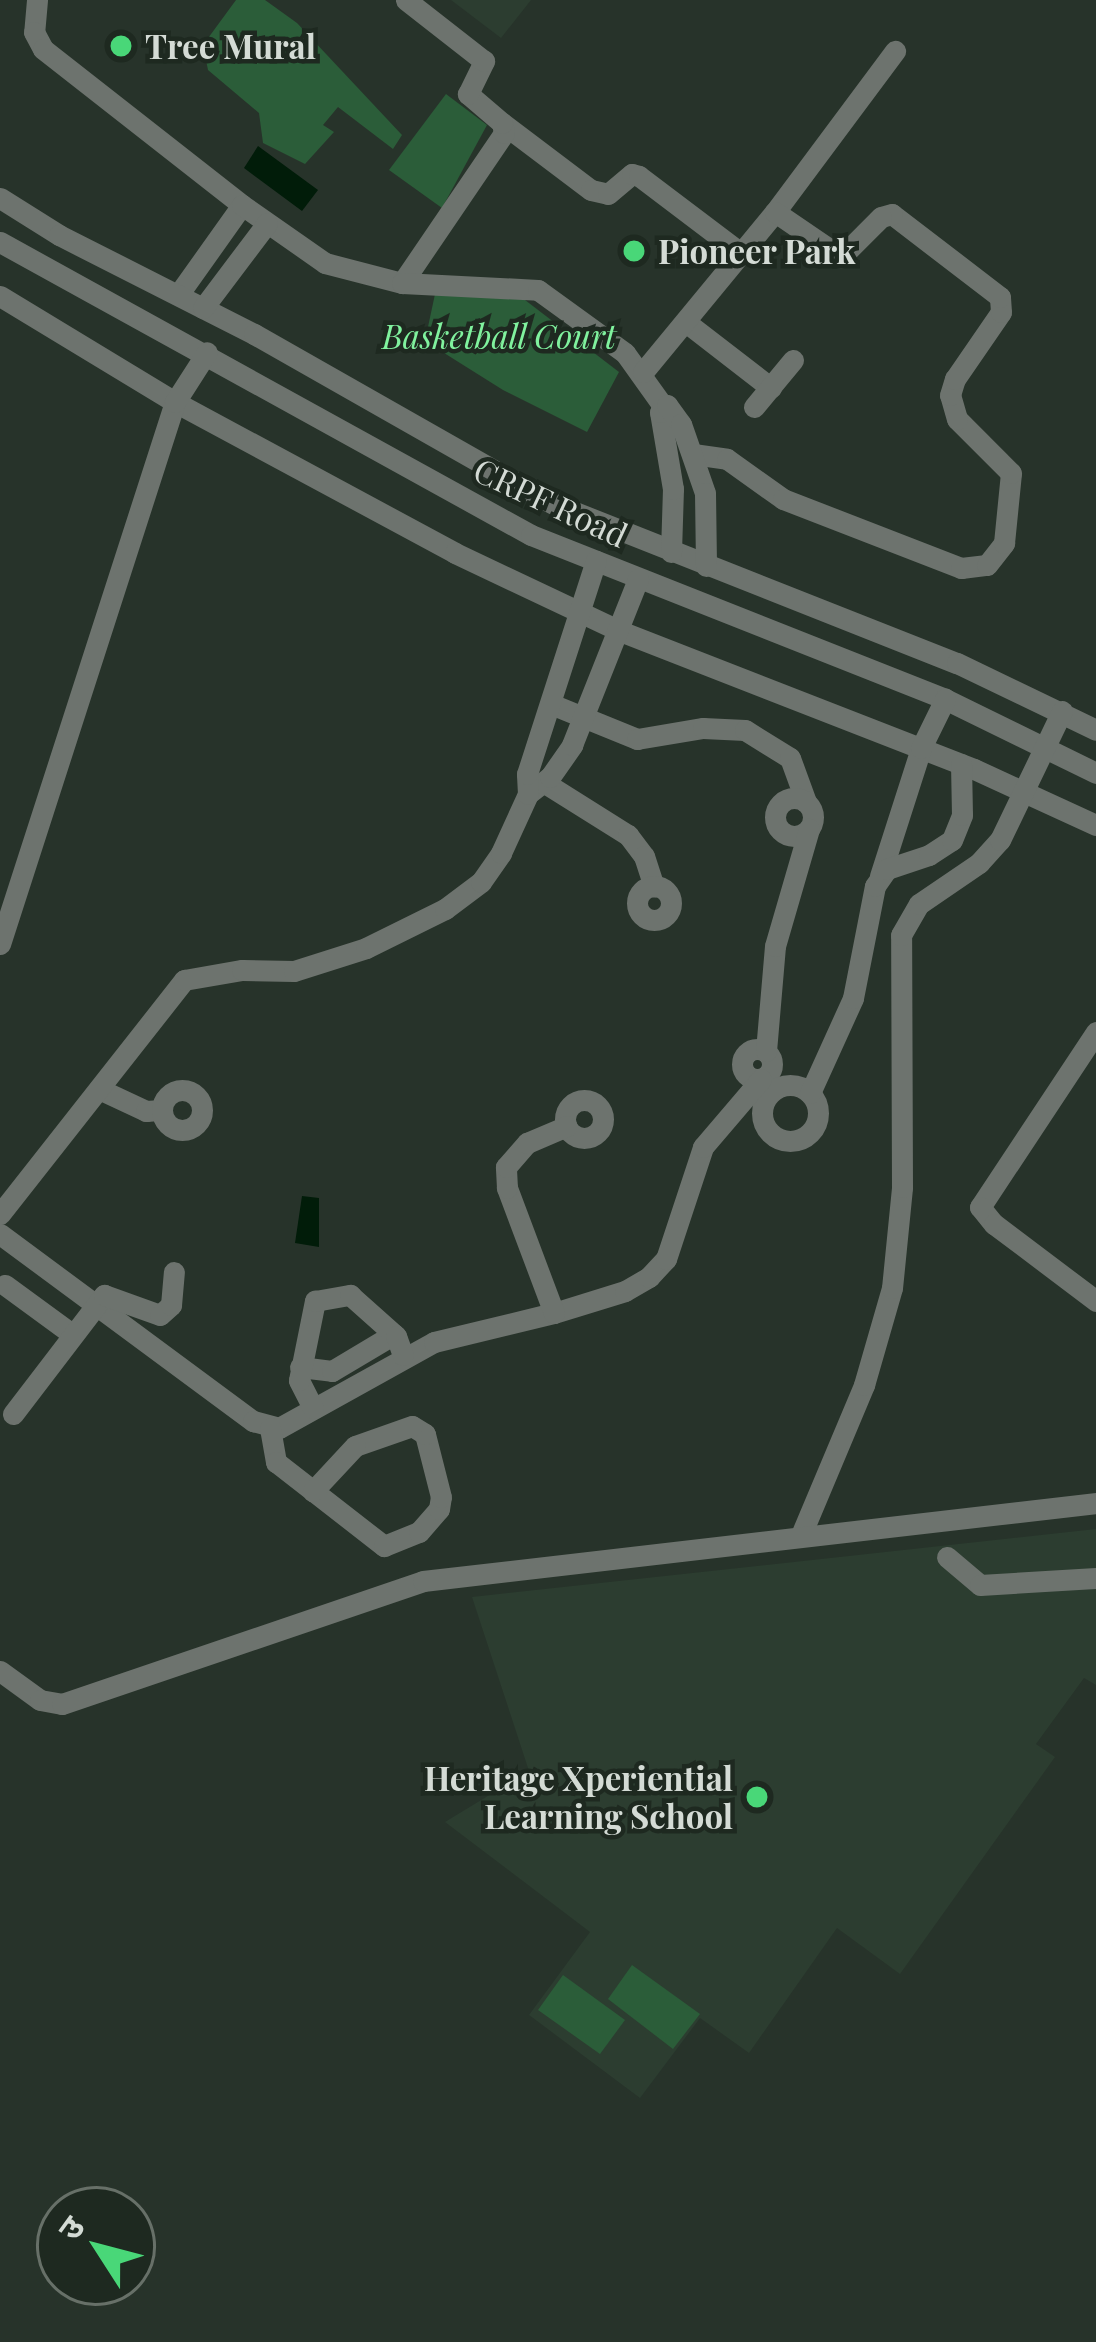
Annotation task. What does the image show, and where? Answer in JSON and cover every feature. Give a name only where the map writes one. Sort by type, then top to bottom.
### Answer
[{"type":"street","points":[[37,0],[34,32],[43,50],[242,205],[326,263],[353,274],[402,283],[538,290],[625,353],[663,406],[673,500],[671,552]]},
{"type":"street","points":[[406,0],[484,61],[484,70],[467,94],[502,123],[591,190],[608,194],[632,175],[639,176],[742,254]]},
{"type":"street","points":[[643,372],[775,212],[895,51]]},
{"type":"street","points":[[402,283],[497,149],[502,123]]},
{"type":"street","points":[[0,197],[59,236],[203,308],[491,472],[671,552],[937,656],[1096,730]]},
{"type":"street","points":[[178,296],[242,205]]},
{"type":"street","points":[[693,454],[727,459],[783,499],[962,568],[987,565],[1004,543],[1011,472],[957,418],[950,395],[955,379],[1001,312],[1000,297],[892,214],[881,217],[841,256],[775,212]]},
{"type":"street","points":[[203,308],[267,223]]},
{"type":"street","name":"CRPF Road","points":[[0,242],[207,352],[470,502],[638,579],[934,695],[1096,773]]},
{"type":"street","points":[[0,296],[175,402],[455,554],[620,631],[962,764],[1096,825]]},
{"type":"street","points":[[687,323],[771,388]]},
{"type":"street","points":[[0,944],[9,881],[175,402],[207,352]]},
{"type":"street","points":[[754,407],[793,360]]},
{"type":"street","points":[[663,406],[673,410],[693,454],[705,501],[706,566]]},
{"type":"street","points":[[673,500],[705,501]]},
{"type":"street","points":[[596,561],[527,774],[537,789],[628,835],[644,856],[654,886]]},
{"type":"street","points":[[0,1214],[184,980],[242,970],[294,971],[403,933],[465,897],[501,854],[537,789],[585,720],[638,579]]},
{"type":"street","points":[[810,1093],[853,998],[880,876],[921,748],[934,695],[937,656]]},
{"type":"street","points":[[300,1367],[332,1371],[399,1344],[434,1342],[626,1291],[659,1269],[703,1147],[772,1069],[766,1051],[775,946],[813,818],[790,758],[746,730],[703,728],[637,740],[551,704]]},
{"type":"street","points":[[801,1535],[864,1385],[892,1288],[902,1187],[902,935],[919,904],[983,860],[1000,840],[1062,711]]},
{"type":"street","points":[[880,876],[952,839],[962,815],[962,764]]},
{"type":"street","points":[[806,802],[784,801],[776,818],[786,833],[809,829]]},
{"type":"street","points":[[1096,1032],[980,1207],[994,1224],[1096,1301]]},
{"type":"street","points":[[99,1089],[146,1111],[162,1110]]},
{"type":"street","points":[[554,1313],[507,1188],[506,1167],[526,1143],[567,1126]]},
{"type":"street","points":[[0,1234],[270,1428],[289,1425],[399,1344]]},
{"type":"street","points":[[13,1414],[94,1304],[112,1295],[160,1315],[171,1305],[174,1272]]},
{"type":"street","points":[[5,1285],[72,1334]]},
{"type":"street","points":[[313,1408],[299,1380],[308,1316],[315,1301],[350,1295],[399,1344]]},
{"type":"street","points":[[270,1428],[276,1462],[384,1546],[419,1532],[439,1509],[441,1497],[425,1434],[412,1426],[355,1446],[313,1490]]},
{"type":"street","points":[[0,1671],[40,1700],[62,1704],[423,1580],[1096,1503]]},
{"type":"street","points":[[947,1557],[980,1585],[1096,1578]]},
{"type":"shaded area","points":[[451,0],[531,0],[501,38]]},
{"type":"shaded area","points":[[258,146],[318,190],[302,211],[244,168]]},
{"type":"shaded area","points":[[302,1196],[319,1198],[319,1247],[295,1243]]},
{"type":"shaded area","name":"Heritage Xperiential Learning School","points":[[1096,1529],[1096,1685],[1084,1678],[1036,1744],[1055,1757],[900,1974],[837,1928],[749,2053],[700,2018],[640,2098],[529,2015],[590,1932],[445,1822],[529,1771],[472,1597]]},
{"type":"green space","points":[[236,0],[265,0],[297,23],[402,135],[393,149],[338,107],[323,125],[334,132],[305,164],[263,143],[259,113],[208,70],[203,45]]},
{"type":"green space","points":[[446,94],[487,125],[442,208],[389,170]]},
{"type":"green space","name":"Basketball Court","points":[[512,290],[619,372],[587,432],[503,390],[425,341],[435,294]]},
{"type":"green space","points":[[632,1965],[700,2014],[673,2049],[608,1999]]},
{"type":"green space","points":[[563,1975],[625,2020],[600,2054],[538,2010]]},
{"type":"place","name":"Tree Mural","points":[[121,46]]},
{"type":"place","name":"Pioneer Park","points":[[634,251]]},
{"type":"place","name":"Heritage Xperiential Learning School","points":[[757,1797]]}]
